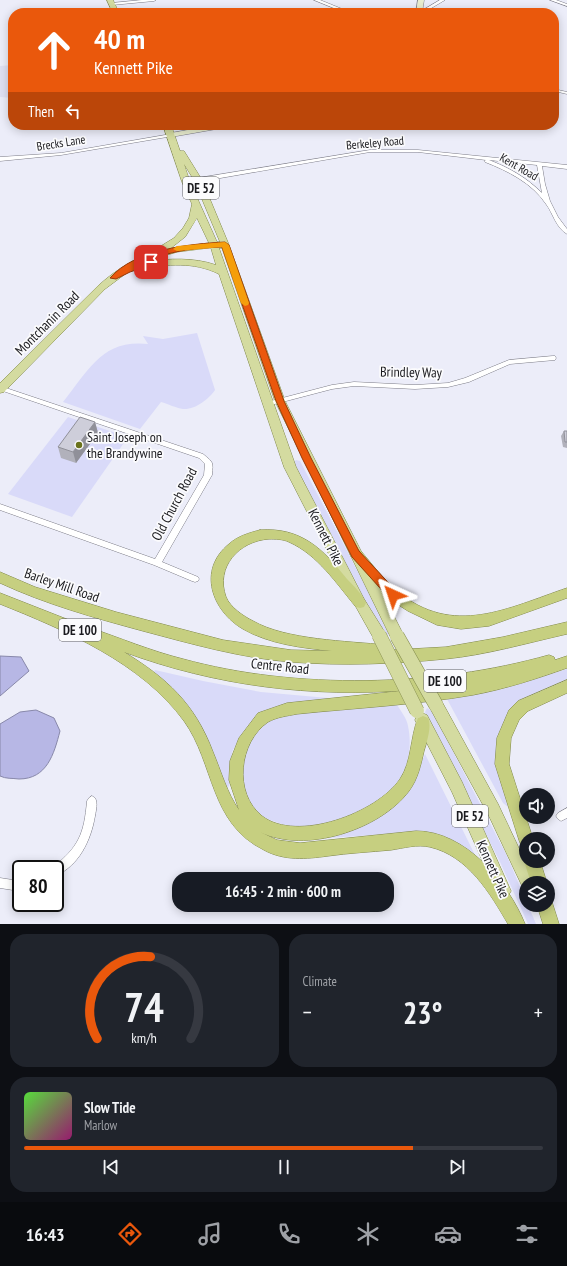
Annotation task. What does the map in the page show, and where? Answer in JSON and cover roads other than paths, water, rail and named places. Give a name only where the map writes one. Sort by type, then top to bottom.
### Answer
[{"type":"highway","points":[[360,603],[308,546],[292,537],[272,534],[249,537],[235,546],[222,559],[217,573],[217,586],[221,602],[234,616],[250,627],[272,635],[305,641],[417,656]]},
{"type":"highway","points":[[356,554],[393,595],[412,607],[438,619],[461,623],[489,620],[567,592]]},
{"type":"highway","name":"Barley Mill Road","points":[[0,577],[32,592],[116,618]]},
{"type":"highway","name":"Centre Road","points":[[0,598],[64,624],[196,669],[289,685],[333,687],[387,686],[453,681],[528,667],[567,655]]},
{"type":"highway","name":"Centre Road","points":[[116,618],[223,646],[291,656],[329,658],[417,656],[472,649],[567,628]]},
{"type":"highway","points":[[64,624],[151,677],[184,709],[200,735],[231,813],[247,831],[269,845],[294,852],[410,839],[431,840],[457,851],[477,866],[495,888],[517,924]]},
{"type":"highway","points":[[420,717],[414,762],[404,786],[388,801],[359,820],[312,834],[284,833],[269,828],[251,817],[241,798],[236,781],[237,754],[243,742],[263,718],[282,711],[309,706],[460,690],[495,684],[528,676],[567,662]]},
{"type":"highway","points":[[523,832],[502,764],[504,738],[514,715],[523,706],[567,686]]},
{"type":"highway","points":[[547,912],[551,924]]},
{"type":"main road","name":"Kennett Pike","points":[[169,130],[186,182],[218,246],[280,401],[397,636],[493,809],[525,876]]},
{"type":"main road","points":[[171,135],[200,130]]},
{"type":"main road","name":"Kennett Pike","points":[[171,135],[198,180],[218,246],[222,272],[290,467],[360,603],[379,635],[457,788],[517,924]]},
{"type":"main road","points":[[140,263],[170,245],[186,232],[194,216],[196,202]]},
{"type":"main road","name":"Montchanin Road","points":[[1,388],[114,278],[140,263],[218,246]]},
{"type":"main road","points":[[140,263],[185,261],[208,265],[222,272]]},
{"type":"main road","points":[[541,912],[547,924]]},
{"type":"street","points":[[111,2],[124,0]]},
{"type":"street","points":[[111,2],[154,0]]},
{"type":"street","points":[[316,0],[337,8]]},
{"type":"street","points":[[429,8],[443,0]]},
{"type":"street","points":[[552,0],[567,5]]},
{"type":"street","name":"Brecks Lane","points":[[0,159],[61,154],[171,135]]},
{"type":"street","name":"Berkeley Road","points":[[186,182],[370,151],[418,150],[567,167]]},
{"type":"street","name":"Kent Road","points":[[476,157],[499,166],[527,181],[537,189],[567,232]]},
{"type":"street","name":"Kent Road","points":[[539,165],[543,191],[547,202]]},
{"type":"street","name":"Brindley Way","points":[[267,404],[332,387],[354,384],[415,387],[443,386],[467,380],[509,362],[553,358]]},
{"type":"street","name":"Old Church Road","points":[[0,507],[157,563],[208,475],[209,463],[201,456],[1,388]]},
{"type":"street","points":[[157,563],[195,579]]},
{"type":"street","points":[[64,863],[77,852],[85,841],[90,824],[92,801]]},
{"type":"street","points":[[0,883],[12,885]]},
{"type":"place","name":"Saint Joseph on the Brandywine","points":[[79,445]]}]
